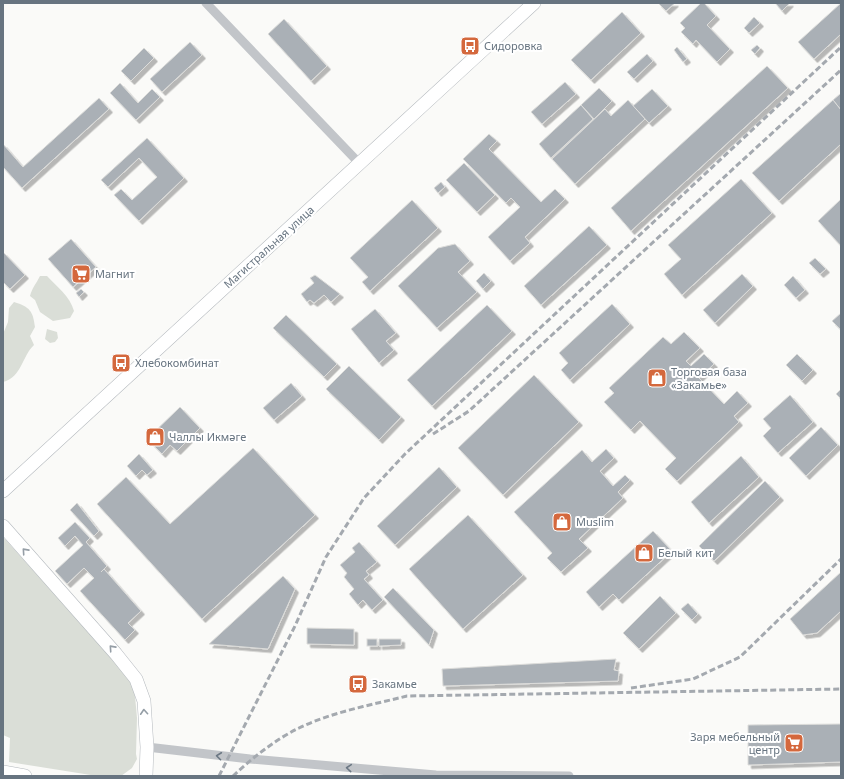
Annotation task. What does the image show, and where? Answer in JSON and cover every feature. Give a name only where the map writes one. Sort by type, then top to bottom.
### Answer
[{"type":"main road","name":"Магистральная улица","points":[[3,490],[534,3]]},
{"type":"main road","points":[[3,526],[131,672],[143,696],[147,747],[146,776]]},
{"type":"main road","points":[[3,772],[25,776]]},
{"type":"street","points":[[206,3],[360,164]]},
{"type":"street","points":[[147,747],[250,759],[436,775],[570,776]]},
{"type":"shaded area","points":[[40,276],[47,276],[70,301],[74,311],[70,318],[53,321],[40,312],[35,300],[30,296]]},
{"type":"shaded area","points":[[14,302],[24,306],[32,313],[35,327],[30,336],[34,345],[14,376],[3,382],[3,334],[8,322],[9,308]]},
{"type":"shaded area","points":[[47,329],[57,332],[58,338],[55,342],[50,343],[45,339]]},
{"type":"shaded area","points":[[3,537],[114,660],[132,684],[135,696],[137,718],[137,759],[132,768],[121,776],[97,776],[9,762],[10,738],[3,735]]},
{"type":"building","points":[[658,3],[675,3],[666,11]]},
{"type":"building","points":[[701,3],[704,3],[716,16],[707,25],[730,49],[717,62],[696,40],[693,44],[681,32],[685,28],[680,23]]},
{"type":"building","points":[[775,3],[790,3],[782,11]]},
{"type":"building","points":[[841,3],[841,34],[814,59],[798,42]]},
{"type":"building","points":[[622,12],[641,33],[591,80],[571,60]]},
{"type":"building","points":[[754,17],[760,23],[749,33],[744,28]]},
{"type":"building","points":[[284,19],[327,66],[311,81],[268,34]]},
{"type":"building","points":[[190,42],[202,55],[162,92],[150,79]]},
{"type":"building","points":[[757,45],[760,48],[755,54],[751,50]]},
{"type":"building","points":[[677,47],[687,59],[683,62],[674,50]]},
{"type":"building","points":[[144,48],[154,58],[131,81],[121,71]]},
{"type":"building","points":[[647,54],[653,61],[634,79],[627,72]]},
{"type":"building","points":[[767,66],[788,88],[631,231],[611,208]]},
{"type":"building","points":[[565,82],[576,94],[542,124],[531,112]]},
{"type":"building","points":[[120,83],[138,103],[152,89],[160,97],[136,120],[110,93]]},
{"type":"building","points":[[599,88],[612,101],[594,119],[581,105]]},
{"type":"building","points":[[652,89],[668,106],[649,123],[633,106]]},
{"type":"building","points":[[840,94],[841,96],[841,110],[833,100]]},
{"type":"building","points":[[99,98],[109,109],[22,188],[3,167],[3,144],[23,167]]},
{"type":"building","points":[[628,100],[645,119],[575,184],[552,159],[605,109],[611,116]]},
{"type":"building","points":[[833,100],[841,110],[841,144],[779,201],[752,173]]},
{"type":"building","points":[[581,105],[593,119],[551,158],[539,144]]},
{"type":"building","points":[[489,134],[497,141],[489,149],[541,202],[555,189],[565,199],[525,237],[530,243],[510,261],[488,237],[520,207],[511,198],[506,203],[463,159]]},
{"type":"building","points":[[147,138],[184,178],[139,221],[114,195],[121,189],[132,200],[157,177],[139,158],[108,187],[101,180]]},
{"type":"building","points":[[464,163],[495,195],[477,212],[446,180]]},
{"type":"building","points":[[741,179],[772,213],[682,295],[664,274],[681,259],[668,245]]},
{"type":"building","points":[[441,182],[445,187],[438,193],[434,188]]},
{"type":"building","points":[[841,199],[841,246],[818,221]]},
{"type":"building","points":[[412,200],[438,228],[370,291],[362,282],[368,277],[350,258]]},
{"type":"building","points":[[589,226],[607,245],[541,305],[524,286]]},
{"type":"building","points":[[71,239],[96,267],[73,287],[48,259]]},
{"type":"building","points":[[455,244],[470,261],[458,272],[477,292],[437,328],[398,286],[438,248]]},
{"type":"building","points":[[3,252],[25,275],[10,289],[3,282]]},
{"type":"building","points":[[815,258],[826,269],[820,274],[809,263]]},
{"type":"building","points":[[484,273],[491,281],[483,289],[476,281]]},
{"type":"building","points":[[742,274],[753,286],[715,323],[703,310]]},
{"type":"building","points":[[315,275],[340,294],[331,302],[324,295],[314,303],[310,300],[307,302],[301,294],[314,283],[310,278]]},
{"type":"building","points":[[793,276],[805,290],[796,298],[784,285]]},
{"type":"building","points":[[81,289],[84,292],[79,297],[76,293]]},
{"type":"building","points":[[612,304],[630,324],[570,380],[561,370],[568,363],[559,353]]},
{"type":"building","points":[[487,305],[512,331],[432,406],[407,380]]},
{"type":"building","points":[[375,309],[396,333],[386,341],[394,350],[379,363],[351,329]]},
{"type":"building","points":[[841,313],[841,330],[832,321]]},
{"type":"building","points":[[286,315],[337,364],[324,377],[273,328]]},
{"type":"building","points":[[684,332],[700,348],[686,361],[691,366],[704,354],[714,364],[699,378],[724,404],[737,391],[748,403],[734,416],[739,422],[677,481],[665,469],[676,458],[640,421],[631,430],[604,402],[614,393],[609,388],[663,337],[671,344]]},
{"type":"building","points":[[797,354],[813,370],[802,381],[786,365]]},
{"type":"building","points":[[349,366],[401,417],[379,440],[326,389]]},
{"type":"building","points":[[534,375],[579,422],[503,495],[458,448]]},
{"type":"building","points":[[291,383],[302,396],[274,420],[263,408]]},
{"type":"building","points":[[841,389],[841,399],[836,394]]},
{"type":"building","points":[[790,395],[813,422],[778,453],[763,436],[771,428],[763,419]]},
{"type":"building","points":[[180,407],[200,428],[177,451],[170,445],[162,454],[147,439]]},
{"type":"building","points":[[821,427],[838,445],[806,476],[789,458]]},
{"type":"building","points":[[253,448],[315,515],[202,619],[97,504],[126,477],[170,524]]},
{"type":"building","points":[[606,449],[614,458],[600,471],[613,486],[625,475],[630,480],[618,492],[623,498],[579,539],[588,548],[561,572],[547,558],[552,553],[514,512],[582,450],[592,462]]},
{"type":"building","points":[[139,454],[153,470],[147,475],[142,470],[136,476],[127,466]]},
{"type":"building","points":[[741,456],[759,477],[709,523],[691,502]]},
{"type":"building","points":[[439,467],[457,487],[395,545],[377,526]]},
{"type":"building","points":[[765,481],[780,497],[714,561],[699,546]]},
{"type":"building","points":[[77,503],[99,531],[94,536],[70,510]]},
{"type":"building","points":[[468,515],[523,575],[463,629],[409,569]]},
{"type":"building","points":[[75,522],[90,538],[86,542],[107,566],[104,569],[141,611],[128,623],[135,630],[125,640],[80,591],[94,578],[84,568],[67,584],[55,571],[83,545],[75,536],[65,546],[58,538]]},
{"type":"building","points":[[653,531],[672,551],[619,600],[613,594],[599,607],[586,592]]},
{"type":"building","points":[[359,542],[377,562],[366,571],[369,575],[364,579],[383,600],[372,610],[363,600],[358,605],[349,594],[354,589],[344,577],[347,573],[340,565],[355,552],[352,548]]},
{"type":"building","points":[[841,572],[841,611],[817,633],[803,635],[790,619]]},
{"type":"building","points":[[283,576],[295,589],[268,649],[209,644]]},
{"type":"building","points":[[393,588],[434,630],[429,645],[384,597]]},
{"type":"building","points":[[660,596],[676,613],[639,649],[623,633]]},
{"type":"building","points":[[688,603],[698,614],[692,620],[681,609]]},
{"type":"building","points":[[307,628],[354,629],[354,645],[307,644]]},
{"type":"building","points":[[367,639],[377,639],[377,646],[367,646]]},
{"type":"building","points":[[379,639],[401,639],[401,645],[379,646]]},
{"type":"building","points":[[616,659],[614,670],[619,671],[618,681],[443,686],[442,669]]},
{"type":"building","name":"Заря мебельный центр","points":[[841,724],[841,762],[748,765],[748,725]]},
{"type":"railway","points":[[219,776],[295,626],[326,557],[364,498],[405,454],[841,47]]},
{"type":"railway","points":[[433,434],[469,411],[841,70]]},
{"type":"railway","points":[[631,688],[693,679],[740,657],[841,559]]},
{"type":"railway","points":[[233,776],[264,750],[299,728],[312,722],[338,713],[407,696],[841,689]]},
{"type":"place","name":"Сидоровка","points":[[470,46]]},
{"type":"place","name":"Магнит","points":[[81,274]]},
{"type":"place","name":"Хлебокомбинат","points":[[121,363]]},
{"type":"place","name":"Торговая база «Закамье»","points":[[657,378]]},
{"type":"place","name":"Чаллы Икмәге","points":[[155,437]]},
{"type":"place","name":"Muslim","points":[[562,522]]},
{"type":"place","name":"Белый кит","points":[[644,553]]},
{"type":"place","name":"Закамье","points":[[358,684]]},
{"type":"place","name":"Заря мебельный центр","points":[[794,743]]}]
